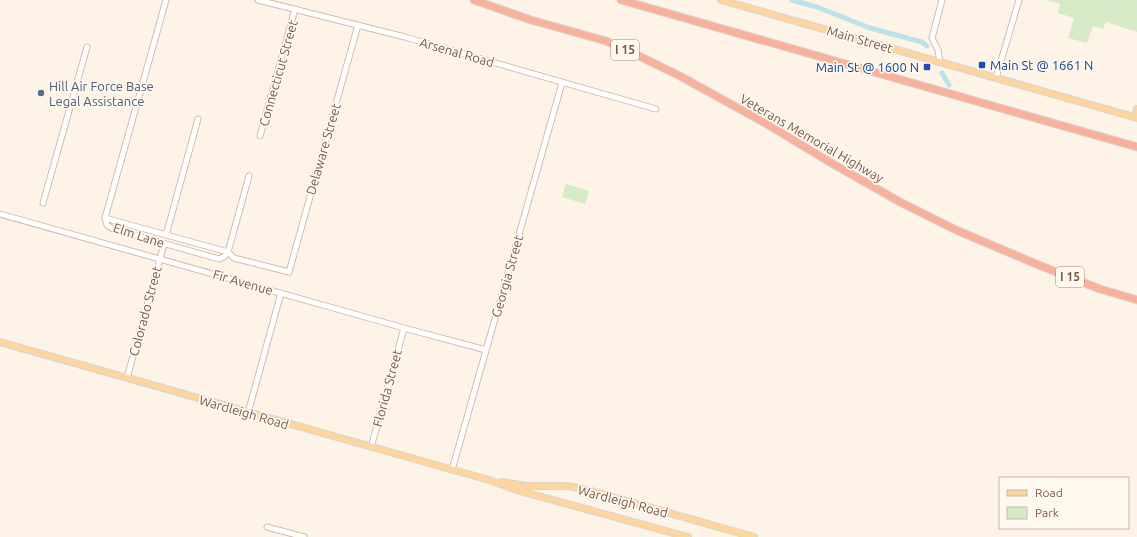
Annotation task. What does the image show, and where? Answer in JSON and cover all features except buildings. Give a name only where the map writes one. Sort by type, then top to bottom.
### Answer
[{"type":"highway","name":"Veterans Memorial Highway","points":[[474,0],[531,20],[606,42],[639,56],[680,76],[765,123],[900,202],[956,230],[1100,289],[1137,300]]},
{"type":"highway","points":[[621,0],[1137,147]]},
{"type":"main road","name":"Main Street","points":[[721,0],[1136,117]]},
{"type":"main road","points":[[1136,117],[1137,109]]},
{"type":"main road","name":"Wardleigh Road","points":[[0,342],[489,480],[520,491],[688,537]]},
{"type":"main road","name":"Wardleigh Road","points":[[489,480],[526,486],[581,488],[754,537]]},
{"type":"street","points":[[105,218],[166,0]]},
{"type":"street","name":"Arsenal Road","points":[[258,0],[405,37],[656,109]]},
{"type":"street","points":[[940,62],[938,50],[932,38],[942,0]]},
{"type":"street","points":[[996,78],[1019,0]]},
{"type":"street","name":"Connecticut Street","points":[[260,136],[295,9]]},
{"type":"street","name":"Delaware Street","points":[[289,272],[358,25]]},
{"type":"street","points":[[43,203],[87,47]]},
{"type":"street","name":"Georgia Street","points":[[452,470],[562,83]]},
{"type":"street","points":[[166,235],[198,119]]},
{"type":"street","points":[[228,252],[249,176]]},
{"type":"street","name":"Fir Avenue","points":[[0,214],[486,350]]},
{"type":"street","name":"Elm Lane","points":[[105,218],[228,252],[234,258],[289,272]]},
{"type":"street","name":"Elm Lane","points":[[105,218],[107,225],[113,229],[164,244],[219,259],[225,256],[228,252]]},
{"type":"street","name":"Colorado Street","points":[[126,378],[164,244]]},
{"type":"street","points":[[248,413],[282,293]]},
{"type":"street","name":"Florida Street","points":[[371,447],[404,328]]},
{"type":"street","points":[[267,527],[304,537]]},
{"type":"green space","points":[[1045,0],[1137,0],[1137,32],[1106,22],[1103,29],[1093,26],[1087,43],[1068,38],[1074,18],[1058,13],[1060,4]]},
{"type":"green space","points":[[566,184],[589,191],[585,204],[562,197]]},
{"type":"waterway","points":[[792,0],[817,7],[870,28],[922,42],[927,46]]},
{"type":"waterway","points":[[942,73],[949,85]]},
{"type":"place","name":"Main St @ 1661 N","points":[[982,65]]},
{"type":"place","name":"Main St @ 1600 N","points":[[927,67]]},
{"type":"place","name":"Hill Air Force Base Legal Assistance","points":[[41,93]]}]
